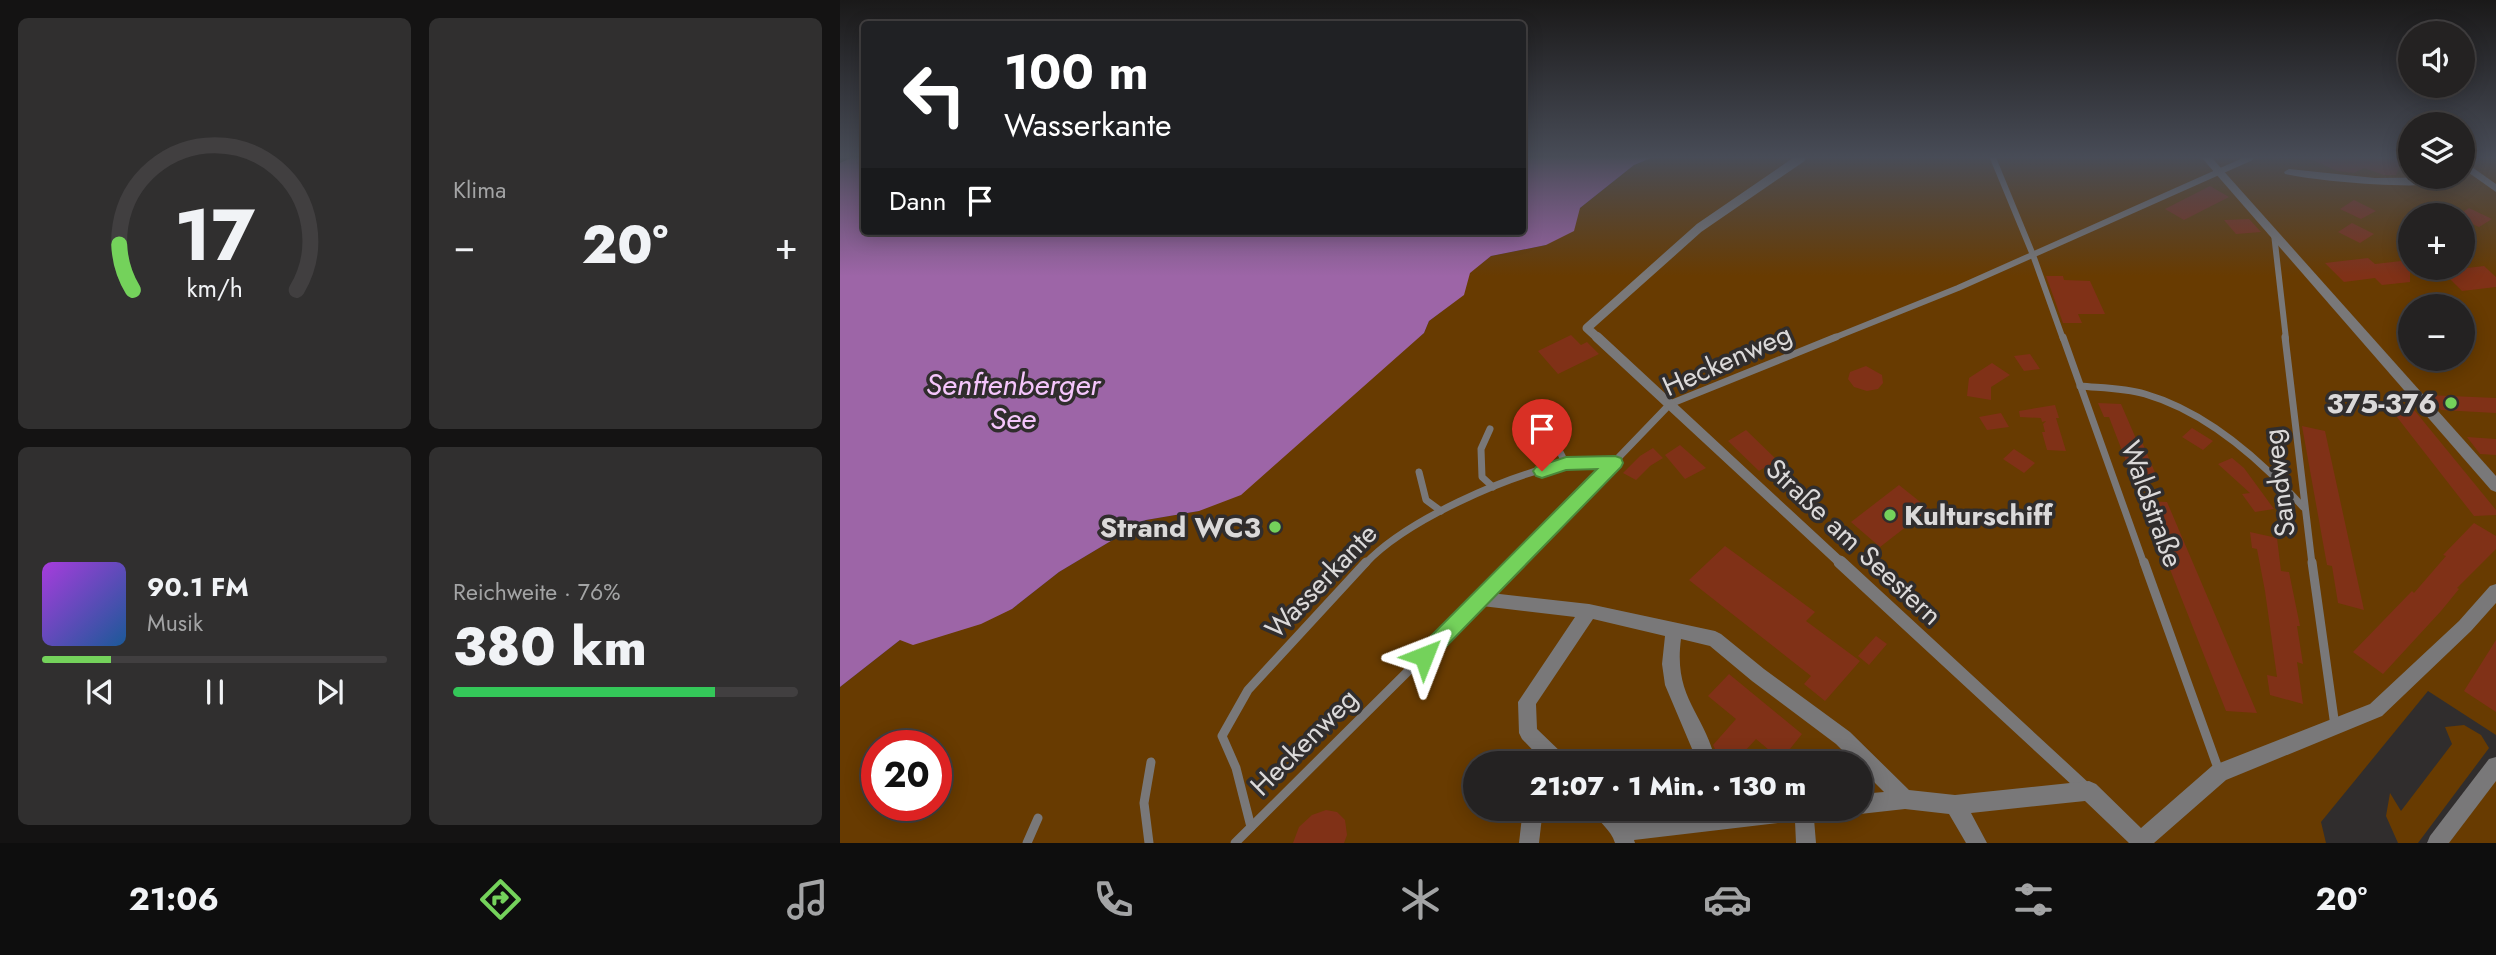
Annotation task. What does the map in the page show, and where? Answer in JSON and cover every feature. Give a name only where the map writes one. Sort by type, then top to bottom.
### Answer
[{"type":"street","name":"Straße am Seestern","points":[[1744,197],[1699,228],[1587,328],[2089,791]]},
{"type":"street","points":[[2242,197],[2496,485]]},
{"type":"street","points":[[1873,803],[1905,799],[1955,805],[2089,791],[2142,842],[2219,773],[2376,710],[2465,626],[2496,591]]},
{"type":"street","points":[[1482,599],[1590,611],[1715,639],[1758,675],[1843,738],[1905,799]]},
{"type":"street","points":[[1539,751],[1528,733],[1527,702],[1590,611]]},
{"type":"street","points":[[1675,629],[1669,653],[1672,685],[1705,751]]},
{"type":"street","points":[[2437,843],[2496,766]]},
{"type":"street","points":[[1955,805],[1977,843]]},
{"type":"street","points":[[1529,843],[1532,821]]},
{"type":"street","points":[[1611,821],[1624,838],[1685,821]]},
{"type":"street","points":[[1806,843],[1812,821]]},
{"type":"lane","name":"Waldstraße","points":[[2009,197],[2080,386],[2219,773]]},
{"type":"lane","name":"Heckenweg","points":[[1235,843],[1482,599],[1670,404],[2032,255],[2162,197]]},
{"type":"lane","name":"Sandweg","points":[[2274,233],[2304,508],[2335,727]]},
{"type":"lane","points":[[2080,386],[2146,394],[2188,412],[2278,477],[2304,508]]},
{"type":"lane","points":[[1559,414],[1554,441],[1559,456],[1566,464]]},
{"type":"lane","points":[[1490,429],[1481,449],[1482,477],[1493,487]]},
{"type":"lane","name":"Wasserkante","points":[[1251,827],[1236,768],[1222,736],[1248,690],[1371,557],[1405,529],[1493,487],[1566,464],[1615,463]]},
{"type":"lane","points":[[1419,472],[1426,500],[1441,511]]},
{"type":"lane","points":[[1149,843],[1142,813],[1146,778],[1151,762]]},
{"type":"lane","points":[[1027,843],[1038,818]]},
{"type":"shaded area","points":[[1593,197],[2496,197],[2496,735],[2428,691],[2321,822],[2326,843],[840,843],[840,687],[900,640],[1012,609],[1059,572],[1146,520],[1199,511],[1424,333],[1429,321],[1463,295],[1469,273],[1491,256],[1546,245]]},
{"type":"shaded area","points":[[2464,725],[2481,735],[2489,748],[2418,843],[2398,843],[2386,816],[2390,793],[2401,811],[2452,744],[2445,727]]},
{"type":"shaded area","points":[[2496,767],[2496,843],[2439,843]]},
{"type":"water","name":"Senftenberger See","points":[[840,197],[861,197],[861,235],[1526,235],[1526,197],[1593,197],[1580,208],[1574,231],[1546,245],[1491,256],[1470,273],[1464,295],[1429,321],[1424,333],[1241,495],[1199,511],[1146,520],[1059,572],[1012,609],[981,624],[913,645],[900,640],[840,687]]},
{"type":"building","points":[[2188,197],[2228,197],[2184,220],[2165,209]]},
{"type":"building","points":[[2354,200],[2376,211],[2361,219],[2340,209]]},
{"type":"building","points":[[2475,211],[2492,219],[2479,227],[2475,225]]},
{"type":"building","points":[[2249,219],[2261,232],[2236,234],[2224,220]]},
{"type":"building","points":[[2352,223],[2374,234],[2360,243],[2338,232]]},
{"type":"building","points":[[2368,258],[2375,264],[2398,261],[2398,280],[2410,282],[2382,285],[2375,278],[2344,282],[2325,263]]},
{"type":"building","points":[[2484,266],[2496,277],[2496,287],[2462,291],[2451,280],[2475,280],[2475,267]]},
{"type":"building","points":[[2046,276],[2090,281],[2105,314],[2078,314],[2082,323],[2063,323]]},
{"type":"building","points":[[1571,335],[1581,345],[1587,342],[1599,354],[1558,374],[1538,351]]},
{"type":"building","points":[[2030,354],[2040,369],[2024,371],[2014,356]]},
{"type":"building","points":[[1992,363],[2010,375],[1991,387],[1991,400],[1967,396],[1969,378]]},
{"type":"building","points":[[1866,366],[1882,375],[1883,383],[1878,389],[1867,391],[1854,387],[1848,379],[1850,372]]},
{"type":"building","points":[[2428,395],[2496,398],[2496,413],[2441,410]]},
{"type":"building","points":[[2098,403],[2121,404],[2137,441],[2139,435],[2156,475],[2131,474],[2109,417],[2104,417]]},
{"type":"building","points":[[2055,405],[2066,451],[2047,450],[2042,432],[2045,432],[2043,424],[2046,421],[2042,422],[2041,418],[2020,417],[2019,411]]},
{"type":"building","points":[[2415,411],[2496,510],[2496,515],[2474,516],[2393,412]]},
{"type":"building","points":[[2001,413],[2009,427],[1987,430],[1979,417]]},
{"type":"building","points":[[2302,426],[2325,431],[2364,610],[2338,603],[2332,566],[2327,565]]},
{"type":"building","points":[[2192,428],[2213,441],[2203,450],[2182,437]]},
{"type":"building","points":[[1746,430],[1777,460],[1759,471],[1728,441]]},
{"type":"building","points":[[2467,437],[2496,439],[2496,455],[2480,454]]},
{"type":"building","points":[[1680,445],[1706,468],[1685,479],[1665,455]]},
{"type":"building","points":[[1653,448],[1663,458],[1636,480],[1623,473],[1640,456]]},
{"type":"building","points":[[2014,449],[2035,463],[2024,473],[2003,459]]},
{"type":"building","points":[[2232,458],[2244,468],[2274,509],[2255,512],[2242,494],[2250,493],[2218,464]]},
{"type":"building","name":"Kulturschiff","points":[[1899,485],[1929,509],[1880,547],[1851,522]]},
{"type":"building","points":[[2143,501],[2167,502],[2257,713],[2226,711]]},
{"type":"building","points":[[2474,523],[2496,536],[2496,549],[2457,588],[2459,589],[2441,611],[2383,674],[2353,652],[2412,591],[2414,593],[2446,556],[2443,555]]},
{"type":"building","points":[[2250,532],[2277,538],[2281,571],[2289,572],[2300,626],[2297,626],[2303,664],[2297,662],[2303,704],[2270,695],[2267,675],[2277,677],[2265,591],[2257,549],[2252,548]]},
{"type":"building","points":[[1725,546],[1815,612],[1806,621],[1860,661],[1825,701],[1804,684],[1811,676],[1689,580]]},
{"type":"building","points":[[1876,636],[1887,644],[1869,665],[1858,656]]},
{"type":"building","points":[[2496,640],[2496,712],[2464,691]]},
{"type":"building","points":[[1729,674],[1802,734],[1788,751],[1770,751],[1756,739],[1745,751],[1717,751],[1713,745],[1736,719],[1708,696]]},
{"type":"building","points":[[1326,810],[1337,812],[1345,820],[1347,835],[1344,843],[1293,843],[1299,827],[1312,815]]},
{"type":"place","name":"375-376","points":[[2451,403]]},
{"type":"place","name":"Kulturschiff","points":[[1890,515]]},
{"type":"place","name":"Strand WC3","points":[[1275,527]]},
{"type":"route","points":[[1424,656],[1615,463],[1566,464],[1542,471]]}]
